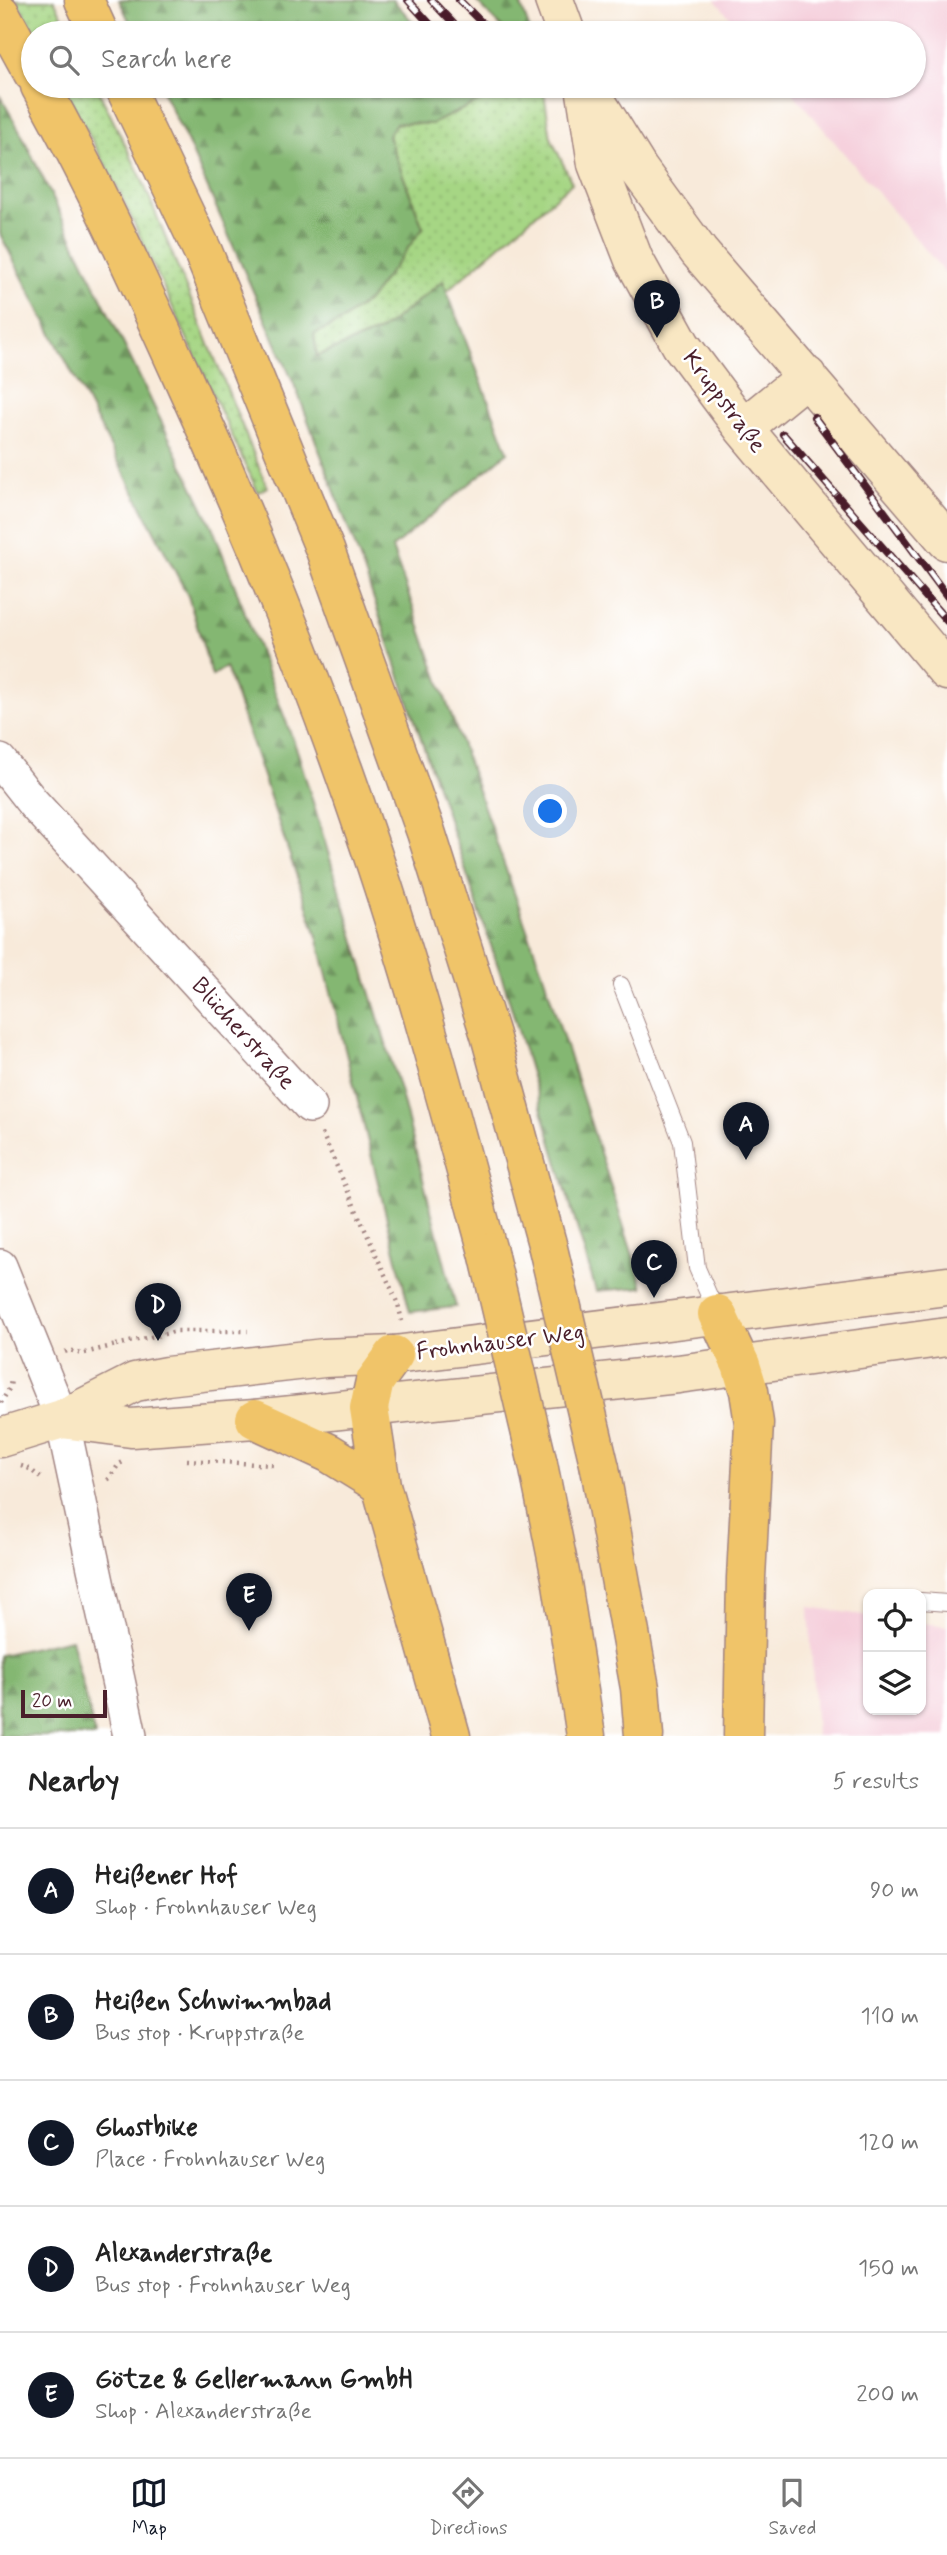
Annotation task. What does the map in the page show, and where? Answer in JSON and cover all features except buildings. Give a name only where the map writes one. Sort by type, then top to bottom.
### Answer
[{"type":"highway","points":[[83,0],[93,21]]},
{"type":"highway","points":[[0,13],[21,51]]},
{"type":"highway","points":[[46,98],[140,282],[213,442],[286,616],[370,847],[434,1054],[488,1252],[538,1464],[562,1583],[586,1736]]},
{"type":"highway","points":[[130,98],[203,251],[329,563],[426,832],[490,1035],[547,1244],[600,1468],[640,1688],[644,1736]]},
{"type":"highway","points":[[717,1314],[741,1365],[749,1391],[754,1423],[746,1578],[743,1736]]},
{"type":"highway","points":[[401,1354],[375,1381],[369,1408],[381,1485],[451,1736]]},
{"type":"highway","points":[[255,1419],[329,1453],[381,1485]]},
{"type":"main road","points":[[554,0],[562,21]]},
{"type":"main road","name":"Kruppstraße","points":[[588,98],[597,164],[634,260],[681,345],[743,428],[947,671]]},
{"type":"main road","name":"Kruppstraße","points":[[594,98],[639,170],[699,252],[947,541]]},
{"type":"main road","points":[[743,428],[807,376]]},
{"type":"main road","name":"Frohnhauser Weg","points":[[0,1438],[62,1419],[135,1382],[324,1359],[401,1354],[947,1286]]},
{"type":"main road","name":"Frohnhauser Weg","points":[[62,1419],[131,1428],[255,1419],[741,1365],[947,1337]]},
{"type":"street","name":"Blücherstraße","points":[[0,761],[33,803],[310,1106]]},
{"type":"street","points":[[0,1266],[62,1419],[130,1736]]},
{"type":"lane","points":[[621,985],[682,1142],[697,1268],[717,1314]]},
{"type":"lane","points":[[926,1601],[947,1603]]},
{"type":"path","name":"Blücherstraße","points":[[310,1106],[398,1304],[401,1354]]},
{"type":"shaded area","points":[[715,0],[947,0],[947,275],[797,98],[926,98],[926,21],[733,21]]},
{"type":"shaded area","points":[[809,1607],[863,1615],[863,1715],[926,1715],[926,1624],[947,1626],[947,1736],[816,1736]]},
{"type":"green space","points":[[16,0],[54,0],[65,21],[28,21]]},
{"type":"green space","points":[[119,0],[393,0],[412,21],[129,21]]},
{"type":"green space","points":[[475,0],[519,0],[527,21],[495,21]]},
{"type":"green space","points":[[0,96],[21,133],[212,526],[298,753],[400,1090],[456,1307],[410,1312],[317,936],[226,667],[212,676],[188,596],[0,234]]},
{"type":"green space","points":[[69,98],[102,98],[141,177],[267,487],[258,492],[119,191]]},
{"type":"green space","points":[[166,98],[482,100],[432,124],[396,123],[388,136],[423,228],[369,300],[340,322],[314,334],[317,356],[380,331],[443,281],[508,452],[392,548],[543,974],[643,1287],[596,1291],[507,993],[364,570],[297,391]]},
{"type":"green space","points":[[545,98],[551,138],[572,183],[447,291],[443,282],[380,331],[317,356],[314,334],[340,322],[423,228],[388,136],[396,123],[432,124],[482,99]]},
{"type":"green space","points":[[71,1639],[95,1736],[0,1736],[0,1655]]},
{"type":"railway","points":[[408,0],[427,21]]},
{"type":"railway","points":[[431,0],[451,21]]},
{"type":"railway","points":[[459,0],[480,21]]},
{"type":"railway","points":[[814,417],[947,596]]},
{"type":"railway","points":[[783,434],[947,621]]},
{"type":"place","name":"Heißen Schwimmbad","points":[[657,338]]},
{"type":"place","name":"Heißener Hof","points":[[746,1160]]},
{"type":"place","name":"Ghostbike","points":[[654,1298]]},
{"type":"place","name":"Alexanderstraße","points":[[158,1341]]},
{"type":"place","name":"Götze & Gellermann GmbH","points":[[249,1631]]}]
